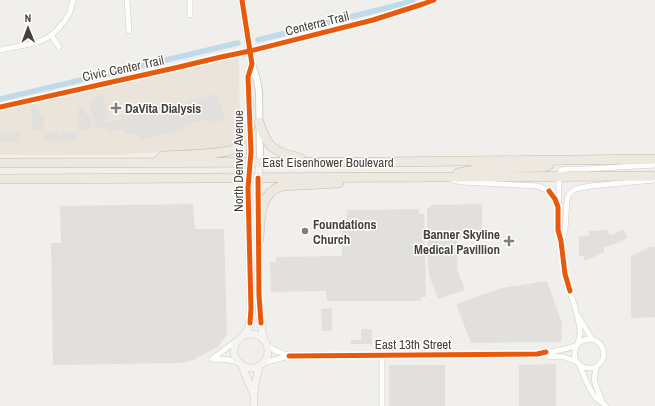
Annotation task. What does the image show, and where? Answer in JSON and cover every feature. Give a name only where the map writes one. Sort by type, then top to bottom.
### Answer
[{"type":"highway","points":[[259,122],[266,140],[271,147],[280,152],[302,159],[343,162]]},
{"type":"highway","points":[[157,162],[162,156],[232,150],[238,146],[244,134],[250,128]]},
{"type":"highway","name":"East Eisenhower Boulevard","points":[[0,163],[550,161],[655,159]]},
{"type":"highway","points":[[259,239],[260,219],[263,205],[268,195],[274,189],[282,186],[431,177],[487,168],[545,167],[549,165],[550,161]]},
{"type":"highway","name":"East Eisenhower Boulevard","points":[[0,179],[655,176]]},
{"type":"main road","name":"North Denver Avenue","points":[[242,337],[248,329],[251,317],[248,188],[250,162]]},
{"type":"main road","name":"North Denver Avenue","points":[[260,162],[258,178],[259,297],[261,323],[265,342]]},
{"type":"main road","points":[[253,393],[234,350],[235,346],[242,337],[252,334],[256,335],[265,342],[268,348],[266,359],[261,364],[255,379],[253,393],[254,406]]},
{"type":"main road","points":[[240,364],[250,367],[261,364]]},
{"type":"street","points":[[0,50],[38,42],[51,36],[59,28],[70,12],[73,0]]},
{"type":"street","points":[[127,0],[129,31]]},
{"type":"street","points":[[190,0],[190,15]]},
{"type":"street","name":"North Denver Avenue","points":[[242,0],[252,64],[259,92],[260,162]]},
{"type":"street","points":[[51,36],[59,47]]},
{"type":"street","name":"North Denver Avenue","points":[[250,162],[248,77],[252,64]]},
{"type":"street","points":[[606,406],[596,398],[592,392],[575,358],[574,353],[578,344],[580,330],[578,316],[565,274],[562,241],[558,230],[559,176],[561,170],[567,169],[655,166]]},
{"type":"street","points":[[431,177],[462,182],[538,186],[552,194],[558,207]]},
{"type":"street","points":[[562,241],[565,230],[567,200],[569,194],[575,188],[655,180]]},
{"type":"street","points":[[578,316],[592,339]]},
{"type":"street","points":[[240,364],[233,360],[212,359],[242,337]]},
{"type":"street","points":[[578,344],[583,340],[592,339],[601,344],[604,353],[601,362],[593,368],[587,368],[578,362]]},
{"type":"street","name":"East 13th Street","points":[[265,342],[271,348],[289,356]]},
{"type":"street","name":"East 13th Street","points":[[261,364],[289,356],[538,354],[564,350],[578,344]]},
{"type":"street","name":"East 13th Street","points":[[538,354],[564,357],[578,362]]},
{"type":"street","points":[[382,355],[382,406]]},
{"type":"street","points":[[597,366],[594,380],[602,402]]},
{"type":"shaded area","points":[[239,55],[240,134],[233,145],[215,148],[116,155],[0,155],[0,110]]},
{"type":"shaded area","points":[[216,94],[225,120],[211,123],[210,119],[183,126],[183,131],[141,139],[140,135],[125,133],[123,129],[110,132],[108,128],[96,129],[89,102],[93,101],[93,97],[102,95],[108,117],[103,119],[104,123],[121,120],[120,115],[144,110],[145,114],[153,112],[153,108],[179,103],[180,107],[188,104],[187,101]]},
{"type":"shaded area","points":[[31,105],[35,105],[40,112],[40,116],[44,116],[44,130],[32,129]]},
{"type":"shaded area","points":[[78,108],[81,108],[87,115],[91,115],[91,129],[78,130]]},
{"type":"shaded area","points":[[19,132],[20,142],[0,142],[0,133]]},
{"type":"shaded area","points":[[45,132],[58,132],[59,136],[63,136],[63,132],[77,132],[77,140],[45,141]]},
{"type":"shaded area","points":[[193,204],[195,229],[224,229],[227,334],[218,347],[193,360],[182,363],[53,365],[51,243],[61,243],[60,206]]},
{"type":"shaded area","points":[[482,204],[482,232],[471,233],[471,238],[458,239],[457,269],[465,290],[438,299],[430,278],[428,267],[427,209],[432,205]]},
{"type":"shaded area","points":[[419,209],[419,214],[424,214],[426,297],[421,297],[421,301],[327,301],[326,291],[271,292],[270,262],[276,262],[276,257],[342,256],[342,219],[347,219],[347,210]]},
{"type":"shaded area","points":[[623,229],[628,238],[604,247],[604,252],[588,260],[584,260],[583,256],[579,255],[579,237],[589,235],[589,231],[608,230],[608,234],[612,235]]},
{"type":"shaded area","points":[[650,247],[655,247],[655,317],[631,318],[631,256]]},
{"type":"shaded area","points":[[547,281],[562,323],[561,342],[471,343],[456,304],[502,288]]},
{"type":"shaded area","points":[[332,308],[332,331],[322,331],[321,309]]},
{"type":"shaded area","points":[[361,329],[372,329],[372,344],[351,344],[351,340],[361,340]]},
{"type":"shaded area","points":[[556,364],[556,406],[519,406],[519,365]]},
{"type":"shaded area","points":[[389,365],[445,365],[445,406],[389,406]]},
{"type":"waterway","points":[[258,40],[413,0]]},
{"type":"waterway","points":[[0,99],[238,43]]},
{"type":"cycle path","points":[[242,0],[252,64],[248,77],[251,152],[248,188],[251,309],[250,323]]},
{"type":"cycle path","name":"Centerra Trail","points":[[0,107],[250,51],[373,20],[434,0]]},
{"type":"cycle path","points":[[258,178],[259,295],[261,323]]},
{"type":"cycle path","points":[[549,191],[555,199],[558,207],[558,230],[561,241],[565,274],[570,291]]},
{"type":"cycle path","points":[[289,356],[537,354],[546,352]]},
{"type":"place","name":"DaVita Dialysis","points":[[116,108]]},
{"type":"place","name":"Foundations Church","points":[[305,231]]},
{"type":"place","name":"Banner Skyline Medical Pavillion","points":[[509,241]]}]
